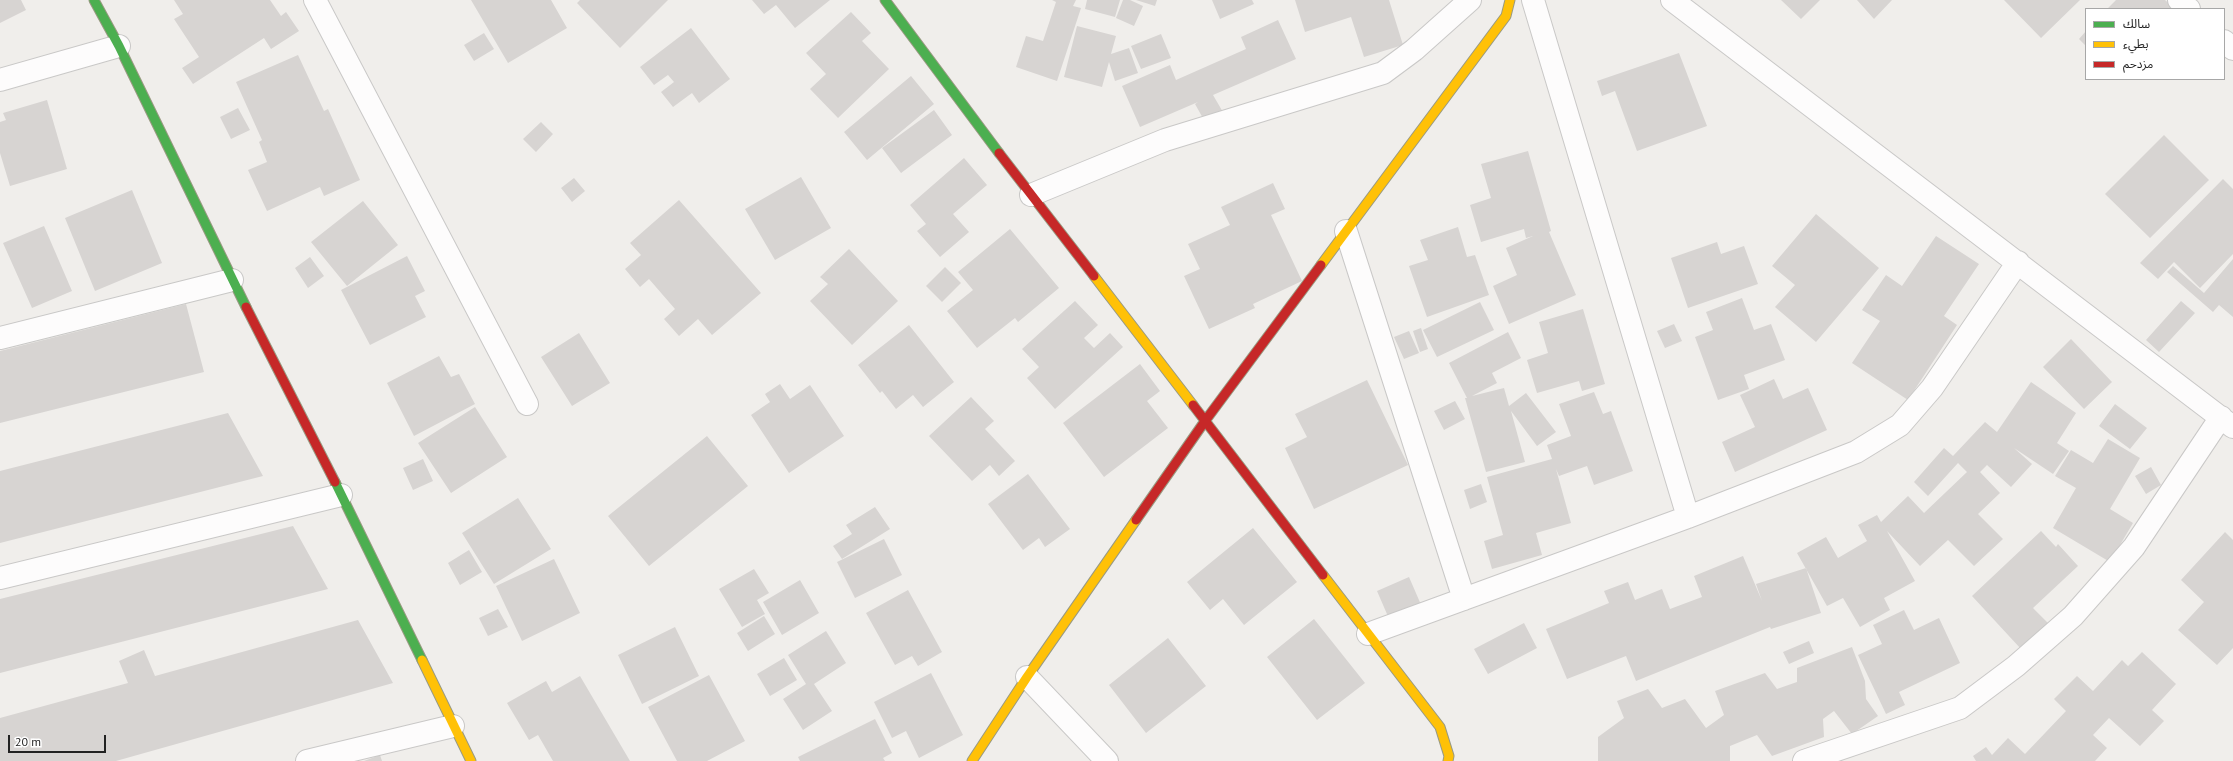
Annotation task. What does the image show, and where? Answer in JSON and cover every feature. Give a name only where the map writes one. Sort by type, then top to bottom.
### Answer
[{"type":"street","points":[[94,0],[119,46],[232,280],[341,495],[471,761]]},
{"type":"street","points":[[316,0],[527,404]]},
{"type":"street","points":[[885,0],[1031,195],[1440,727],[1448,761]]},
{"type":"street","points":[[1031,195],[1165,140],[1383,73],[1414,50],[1470,0]]},
{"type":"street","points":[[972,761],[1027,677],[1204,421],[1506,16],[1510,0]]},
{"type":"street","points":[[1533,0],[1688,516]]},
{"type":"street","points":[[1672,0],[2227,422],[2134,547],[2073,616],[2016,666],[1960,708],[1804,761]]},
{"type":"street","points":[[2179,0],[2188,8]]},
{"type":"street","points":[[2225,42],[2233,49]]},
{"type":"street","points":[[0,80],[119,46]]},
{"type":"street","points":[[1346,231],[1464,599]]},
{"type":"street","points":[[1368,634],[1688,516],[1856,452],[1900,426],[1932,388],[2018,262]]},
{"type":"street","points":[[0,338],[232,280]]},
{"type":"street","points":[[0,578],[341,495]]},
{"type":"street","points":[[1027,677],[1107,761]]},
{"type":"street","points":[[307,761],[453,726]]},
{"type":"building","points":[[0,0],[21,0],[26,10],[0,23]]},
{"type":"building","points":[[174,0],[270,0],[281,16],[286,12],[299,31],[271,49],[264,38],[193,84],[182,68],[199,57],[174,19],[183,14]]},
{"type":"building","points":[[471,0],[551,0],[567,28],[508,63]]},
{"type":"building","points":[[580,0],[668,0],[620,48],[577,3]]},
{"type":"building","points":[[752,0],[830,0],[795,28],[776,5],[764,14]]},
{"type":"building","points":[[1052,0],[1076,0],[1073,6],[1081,8],[1057,81],[1016,67],[1026,36],[1043,41],[1056,2]]},
{"type":"building","points":[[1087,0],[1120,0],[1115,17],[1085,9]]},
{"type":"building","points":[[1123,0],[1130,0],[1143,6],[1134,26],[1116,18]]},
{"type":"building","points":[[1136,0],[1157,0],[1155,6]]},
{"type":"building","points":[[1212,0],[1252,0],[1254,4],[1220,19]]},
{"type":"building","points":[[1295,0],[1389,0],[1403,45],[1364,57],[1351,17],[1305,32]]},
{"type":"building","points":[[1781,0],[1820,0],[1801,19]]},
{"type":"building","points":[[1857,0],[1892,0],[1874,19]]},
{"type":"building","points":[[2004,0],[2080,0],[2041,38]]},
{"type":"building","points":[[2116,0],[2165,0],[2174,8],[2108,8]]},
{"type":"building","points":[[851,12],[871,33],[862,41],[889,69],[838,118],[810,89],[826,74],[806,53]]},
{"type":"building","points":[[1278,20],[1296,59],[1213,95],[1227,119],[1209,129],[1195,104],[1198,102],[1140,127],[1122,86],[1170,65],[1176,80],[1246,49],[1241,37]]},
{"type":"building","points":[[1077,26],[1116,36],[1111,54],[1129,48],[1138,73],[1115,81],[1109,62],[1102,87],[1064,77]]},
{"type":"building","points":[[691,28],[730,79],[699,103],[692,93],[673,107],[661,92],[674,82],[668,75],[654,85],[640,67]]},
{"type":"building","points":[[2085,32],[2085,45],[2079,39]]},
{"type":"building","points":[[484,33],[494,49],[474,61],[464,45]]},
{"type":"building","points":[[1161,34],[1171,58],[1141,69],[1131,46]]},
{"type":"building","points":[[1679,53],[1707,126],[1637,151],[1615,91],[1602,96],[1597,81]]},
{"type":"building","points":[[298,55],[324,111],[328,109],[360,180],[324,196],[320,187],[267,211],[248,170],[267,162],[259,142],[262,140],[236,82]]},
{"type":"building","points":[[911,76],[934,104],[867,160],[844,132]]},
{"type":"building","points":[[47,100],[67,169],[10,186],[0,153],[0,122],[6,120],[3,113]]},
{"type":"building","points":[[238,108],[250,130],[231,139],[220,117]]},
{"type":"building","points":[[934,110],[952,135],[901,173],[882,148]]},
{"type":"building","points":[[541,122],[553,134],[536,152],[523,139]]},
{"type":"building","points":[[2164,135],[2209,180],[2150,238],[2105,194]]},
{"type":"building","points":[[1528,151],[1551,231],[1549,232],[1576,295],[1509,324],[1493,286],[1517,275],[1506,248],[1533,236],[1526,238],[1524,229],[1481,242],[1470,205],[1491,198],[1481,164]]},
{"type":"building","points":[[964,158],[987,185],[953,214],[969,232],[940,257],[917,231],[926,224],[910,205]]},
{"type":"building","points":[[801,177],[831,228],[775,260],[745,209]]},
{"type":"building","points":[[574,178],[585,191],[572,202],[561,188]]},
{"type":"building","points":[[2223,179],[2233,189],[2233,254],[2200,288],[2174,262],[2158,279],[2140,263]]},
{"type":"building","points":[[1273,183],[1285,209],[1271,215],[1302,281],[1253,304],[1255,308],[1209,329],[1184,276],[1200,269],[1188,244],[1230,225],[1221,207]]},
{"type":"building","points":[[132,190],[162,263],[95,291],[65,218]]},
{"type":"building","points":[[679,200],[761,293],[712,335],[698,319],[679,336],[664,319],[675,309],[649,279],[640,287],[625,269],[641,255],[630,243]]},
{"type":"building","points":[[363,201],[398,245],[347,286],[311,242]]},
{"type":"building","points":[[1816,214],[1879,268],[1816,342],[1775,307],[1795,285],[1772,266]]},
{"type":"building","points":[[44,226],[72,291],[32,308],[3,243]]},
{"type":"building","points":[[1458,227],[1467,257],[1475,255],[1489,295],[1427,317],[1409,266],[1428,260],[1420,240]]},
{"type":"building","points":[[1010,229],[1059,288],[1018,322],[1015,318],[977,348],[947,311],[973,290],[958,272]]},
{"type":"building","points":[[1936,236],[1979,264],[1944,316],[1957,325],[1908,400],[1852,363],[1880,321],[1862,310],[1886,275],[1902,286]]},
{"type":"building","points":[[1717,242],[1721,254],[1744,246],[1758,284],[1688,308],[1671,258]]},
{"type":"building","points":[[849,249],[898,301],[852,345],[810,301],[828,284],[820,277]]},
{"type":"building","points":[[407,256],[425,291],[415,296],[426,317],[370,345],[341,290]]},
{"type":"building","points":[[310,257],[324,276],[308,288],[295,268]]},
{"type":"building","points":[[2233,259],[2233,317],[2219,305],[2213,312],[2167,272],[2173,266],[2204,293]]},
{"type":"building","points":[[945,267],[961,283],[942,302],[926,286]]},
{"type":"building","points":[[1742,298],[1754,330],[1771,324],[1785,360],[1744,375],[1749,389],[1718,400],[1695,337],[1713,330],[1706,312]]},
{"type":"building","points":[[1075,301],[1098,325],[1084,338],[1094,348],[1110,333],[1123,347],[1055,409],[1027,378],[1039,367],[1022,349]]},
{"type":"building","points":[[2181,301],[2195,313],[2159,352],[2146,340]]},
{"type":"building","points":[[1480,302],[1494,330],[1437,357],[1423,330]]},
{"type":"building","points":[[186,304],[204,372],[0,423],[0,351]]},
{"type":"building","points":[[1583,309],[1605,384],[1582,391],[1579,381],[1537,393],[1527,360],[1548,353],[1539,322]]},
{"type":"building","points":[[1674,324],[1682,341],[1665,348],[1657,331]]},
{"type":"building","points":[[909,325],[954,382],[923,407],[913,395],[896,409],[882,391],[880,393],[858,365]]},
{"type":"building","points":[[1421,328],[1428,349],[1420,352],[1413,331]]},
{"type":"building","points":[[1409,331],[1419,353],[1404,359],[1394,337]]},
{"type":"building","points":[[1508,332],[1521,358],[1492,373],[1497,383],[1472,396],[1504,388],[1509,406],[1526,393],[1556,432],[1537,446],[1511,411],[1525,462],[1486,472],[1465,398],[1467,398],[1449,363]]},
{"type":"building","points":[[579,333],[610,383],[572,406],[541,357]]},
{"type":"building","points":[[2071,339],[2112,382],[2084,409],[2043,367]]},
{"type":"building","points":[[439,356],[451,377],[459,374],[475,404],[414,436],[387,383]]},
{"type":"building","points":[[1140,364],[1160,391],[1147,401],[1168,428],[1104,477],[1063,423]]},
{"type":"building","points":[[1774,379],[1783,399],[1808,388],[1827,430],[1735,472],[1722,442],[1755,427],[1740,395]]},
{"type":"building","points":[[1367,380],[1408,465],[1314,509],[1285,448],[1307,437],[1295,414]]},
{"type":"building","points":[[2031,382],[2076,413],[2057,443],[2069,451],[2053,474],[2014,448],[2032,464],[2011,487],[1987,465],[1980,472],[2000,493],[1978,514],[2003,539],[1974,566],[1948,540],[1920,566],[1887,531],[1915,581],[1884,598],[1890,610],[1860,627],[1843,598],[1827,606],[1797,553],[1826,537],[1838,558],[1867,541],[1858,525],[1877,515],[1881,522],[1908,496],[1924,513],[1967,472],[1958,463],[1928,496],[1914,482],[1944,448],[1953,456],[1985,422],[1997,432]]},
{"type":"building","points":[[780,384],[790,399],[810,385],[844,436],[789,473],[751,415],[770,402],[765,394]]},
{"type":"building","points":[[1594,392],[1603,414],[1611,411],[1633,471],[1594,485],[1587,466],[1559,476],[1556,469],[1571,523],[1536,533],[1542,555],[1492,569],[1484,541],[1503,535],[1487,477],[1552,459],[1547,445],[1571,436],[1559,404]]},
{"type":"building","points":[[971,397],[994,421],[985,429],[1015,461],[999,476],[990,465],[972,481],[929,436]]},
{"type":"building","points":[[1455,401],[1465,419],[1444,430],[1434,411]]},
{"type":"building","points":[[2115,404],[2147,428],[2130,449],[2099,426]]},
{"type":"building","points":[[475,407],[507,457],[451,493],[418,443]]},
{"type":"building","points":[[228,413],[263,476],[0,543],[0,471]]},
{"type":"building","points":[[707,436],[748,486],[649,566],[608,516]]},
{"type":"building","points":[[2108,439],[2140,458],[2110,509],[2133,523],[2110,562],[2053,528],[2076,488],[2055,476],[2071,450],[2093,463]]},
{"type":"building","points":[[423,459],[433,481],[413,490],[403,468]]},
{"type":"building","points":[[2151,467],[2161,485],[2146,494],[2135,476]]},
{"type":"building","points":[[1028,474],[1070,529],[1045,547],[1039,538],[1023,550],[988,504]]},
{"type":"building","points":[[1481,484],[1487,502],[1470,509],[1464,490]]},
{"type":"building","points":[[518,498],[551,549],[494,584],[462,533]]},
{"type":"building","points":[[875,507],[890,529],[842,559],[833,546],[852,534],[846,525]]},
{"type":"building","points":[[293,526],[328,589],[0,673],[0,599]]},
{"type":"building","points":[[1253,528],[1297,582],[1244,625],[1223,599],[1210,610],[1187,582]]},
{"type":"building","points":[[2041,531],[2056,547],[2058,544],[2078,566],[2033,608],[2048,623],[2021,649],[1972,596]]},
{"type":"building","points":[[2225,532],[2233,540],[2233,648],[2217,665],[2178,630],[2204,602],[2181,580]]},
{"type":"building","points":[[884,539],[902,575],[855,598],[837,562]]},
{"type":"building","points":[[469,550],[482,572],[460,585],[448,563]]},
{"type":"building","points":[[1743,556],[1762,601],[1756,584],[1806,568],[1821,613],[1771,629],[1770,627],[1636,681],[1626,656],[1567,679],[1546,629],[1609,603],[1604,591],[1628,582],[1635,600],[1662,589],[1670,609],[1702,597],[1694,576]]},
{"type":"building","points":[[554,559],[580,613],[522,641],[496,586]]},
{"type":"building","points":[[754,569],[769,593],[757,600],[765,614],[742,627],[719,589]]},
{"type":"building","points":[[1409,577],[1422,607],[1390,621],[1377,591]]},
{"type":"building","points":[[800,580],[819,613],[782,635],[763,602]]},
{"type":"building","points":[[908,590],[942,652],[918,666],[912,656],[895,665],[866,613]]},
{"type":"building","points":[[498,609],[508,627],[488,636],[479,618]]},
{"type":"building","points":[[1904,610],[1914,630],[1939,618],[1960,663],[1899,692],[1905,705],[1886,714],[1858,655],[1882,644],[1873,625]]},
{"type":"building","points":[[764,616],[775,634],[748,651],[737,633]]},
{"type":"building","points":[[1314,619],[1365,683],[1317,720],[1267,657]]},
{"type":"building","points":[[358,620],[393,683],[116,761],[0,761],[0,718],[128,683],[119,661],[144,650],[155,676]]},
{"type":"building","points":[[1524,623],[1537,648],[1488,674],[1474,649]]},
{"type":"building","points":[[675,627],[699,676],[642,704],[618,655]]},
{"type":"building","points":[[826,631],[846,663],[814,684],[832,711],[803,730],[783,699],[806,684],[788,655]]},
{"type":"building","points":[[1168,638],[1206,686],[1146,733],[1109,685]]},
{"type":"building","points":[[1809,641],[1814,653],[1789,664],[1783,652]]},
{"type":"building","points":[[1852,647],[1865,681],[1866,699],[1878,716],[1852,734],[1834,711],[1823,719],[1824,737],[1772,756],[1757,735],[1730,746],[1730,761],[1598,761],[1598,737],[1624,718],[1617,701],[1648,689],[1662,708],[1685,699],[1706,728],[1724,715],[1715,691],[1765,673],[1777,689],[1797,682],[1797,668]]},
{"type":"building","points":[[2142,652],[2176,684],[2152,710],[2164,721],[2140,746],[2109,718],[2093,735],[2107,748],[2095,761],[1976,761],[1973,756],[1986,747],[1992,755],[2008,738],[2025,754],[2066,711],[2054,699],[2077,676],[2093,691],[2122,660],[2128,666]]},
{"type":"building","points":[[784,658],[797,680],[770,696],[757,674]]},
{"type":"building","points":[[931,673],[963,735],[919,758],[906,731],[892,738],[874,702]]},
{"type":"building","points":[[709,675],[745,741],[707,761],[677,761],[648,707]]},
{"type":"building","points":[[580,676],[630,761],[553,761],[538,735],[529,740],[507,703],[546,681],[552,692]]},
{"type":"building","points":[[875,719],[892,753],[883,758],[885,761],[800,761],[798,757]]},
{"type":"building","points":[[380,755],[382,761],[364,761]]},
{"type":"traffic: fast","points":[[94,0],[119,46],[246,307]]},
{"type":"traffic: fast","points":[[885,0],[999,153]]},
{"type":"traffic: fast","points":[[335,482],[422,660]]},
{"type":"traffic: slow","points":[[1321,265],[1506,16],[1510,0]]},
{"type":"traffic: slow","points":[[1094,276],[1193,405]]},
{"type":"traffic: slow","points":[[972,761],[1027,677],[1136,520]]},
{"type":"traffic: slow","points":[[1323,575],[1440,727],[1449,756],[1448,761]]},
{"type":"traffic: slow","points":[[422,660],[471,761]]},
{"type":"traffic: jam","points":[[999,153],[1094,276]]},
{"type":"traffic: jam","points":[[1136,520],[1205,421],[1321,265]]},
{"type":"traffic: jam","points":[[246,307],[335,482]]},
{"type":"traffic: jam","points":[[1193,405],[1323,575]]}]
